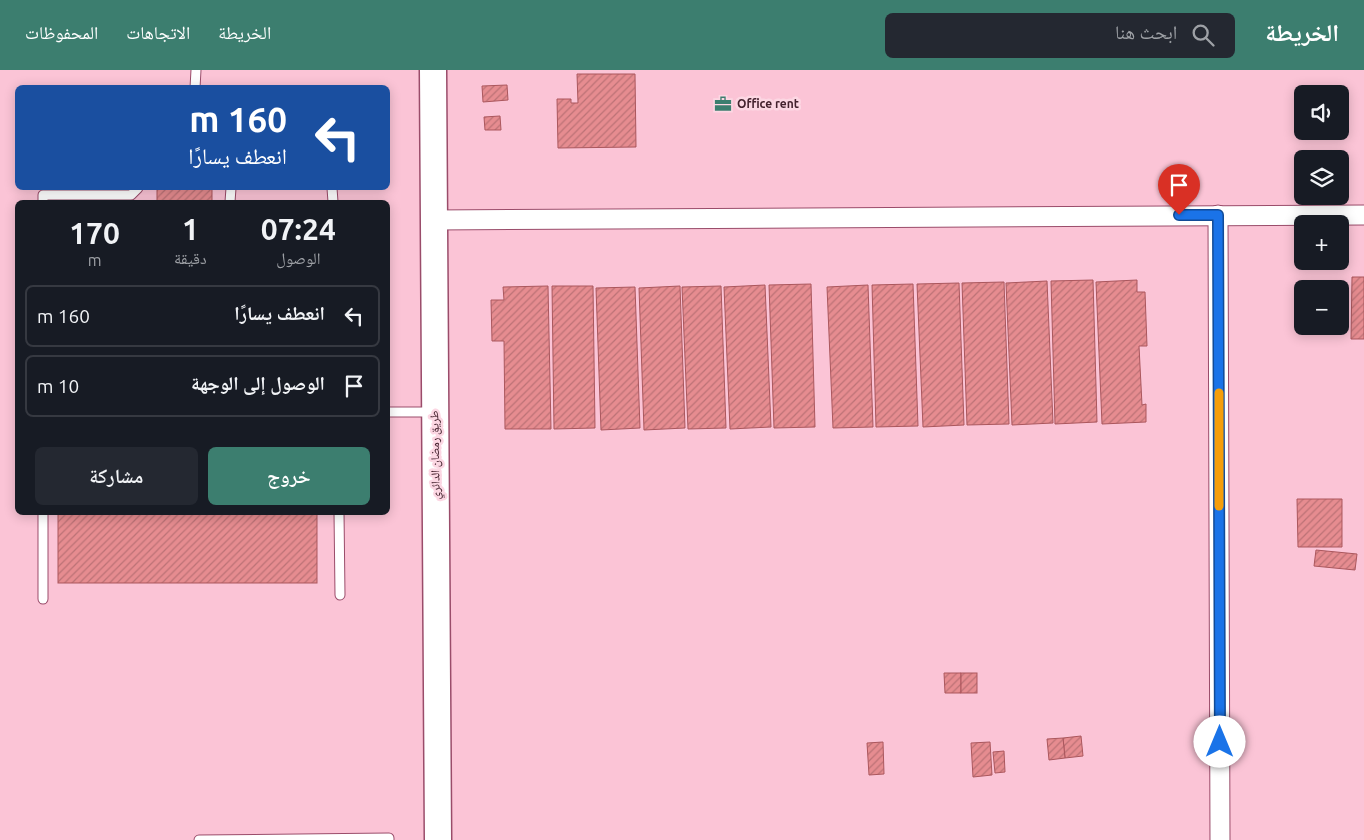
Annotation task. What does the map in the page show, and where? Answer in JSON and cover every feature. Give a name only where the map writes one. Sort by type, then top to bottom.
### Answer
[{"type":"street","name":"طريق رمضان الدائري","points":[[433,70],[438,840]]},
{"type":"street","points":[[1218,215],[1220,840]]},
{"type":"street","points":[[433,220],[1364,215]]},
{"type":"lane","points":[[195,85],[196,70]]},
{"type":"lane","points":[[43,200],[43,195],[131,195],[136,190]]},
{"type":"lane","points":[[390,412],[434,412]]},
{"type":"lane","points":[[43,515],[43,599]]},
{"type":"lane","points":[[339,515],[340,595]]},
{"type":"lane","points":[[199,840],[389,838],[389,840]]},
{"type":"building","points":[[577,74],[635,74],[636,147],[558,148],[557,99],[571,99],[571,103],[578,103]]},
{"type":"building","points":[[507,85],[508,100],[483,102],[482,86]]},
{"type":"building","points":[[500,116],[501,130],[485,130],[484,117]]},
{"type":"building","points":[[157,190],[212,190],[212,200],[157,200]]},
{"type":"building","points":[[1352,277],[1364,277],[1364,339],[1351,339]]},
{"type":"building","points":[[1093,280],[1097,422],[1055,424],[1051,281]]},
{"type":"building","points":[[1137,280],[1137,292],[1145,292],[1147,346],[1139,346],[1142,405],[1146,404],[1146,422],[1102,424],[1096,282]]},
{"type":"building","points":[[1047,281],[1053,423],[1012,425],[1006,283]]},
{"type":"building","points":[[1004,282],[1009,424],[967,425],[962,283]]},
{"type":"building","points":[[959,283],[964,425],[923,427],[917,284]]},
{"type":"building","points":[[811,284],[815,427],[774,428],[769,285]]},
{"type":"building","points":[[913,284],[918,426],[876,427],[872,285]]},
{"type":"building","points":[[765,285],[771,427],[730,429],[724,287]]},
{"type":"building","points":[[868,285],[873,427],[833,428],[827,287]]},
{"type":"building","points":[[548,286],[551,429],[505,429],[504,341],[492,341],[491,300],[504,300],[503,287]]},
{"type":"building","points":[[552,286],[593,286],[595,428],[554,429]]},
{"type":"building","points":[[680,286],[685,428],[644,430],[639,288]]},
{"type":"building","points":[[721,286],[726,428],[688,429],[682,287]]},
{"type":"building","points":[[635,287],[640,428],[601,430],[596,288]]},
{"type":"building","points":[[1297,499],[1342,499],[1342,547],[1298,547]]},
{"type":"building","points":[[58,515],[317,515],[317,583],[58,583]]},
{"type":"building","points":[[1316,550],[1357,554],[1355,570],[1314,566]]},
{"type":"building","points":[[944,673],[961,673],[961,693],[945,693]]},
{"type":"building","points":[[961,673],[977,673],[977,693],[961,693]]},
{"type":"building","points":[[1081,736],[1083,756],[1065,758],[1063,738]]},
{"type":"building","points":[[1063,738],[1065,758],[1049,760],[1047,739]]},
{"type":"building","points":[[883,742],[884,774],[869,775],[867,743]]},
{"type":"building","points":[[990,742],[992,775],[973,777],[971,743]]},
{"type":"building","points":[[1004,751],[1005,772],[995,773],[993,752]]},
{"type":"slow traffic","points":[[1219,393],[1219,506]]},
{"type":"place","name":"Office rent","points":[[723,104]]},
{"type":"route","points":[[1179,215],[1218,215],[1220,742]]}]
